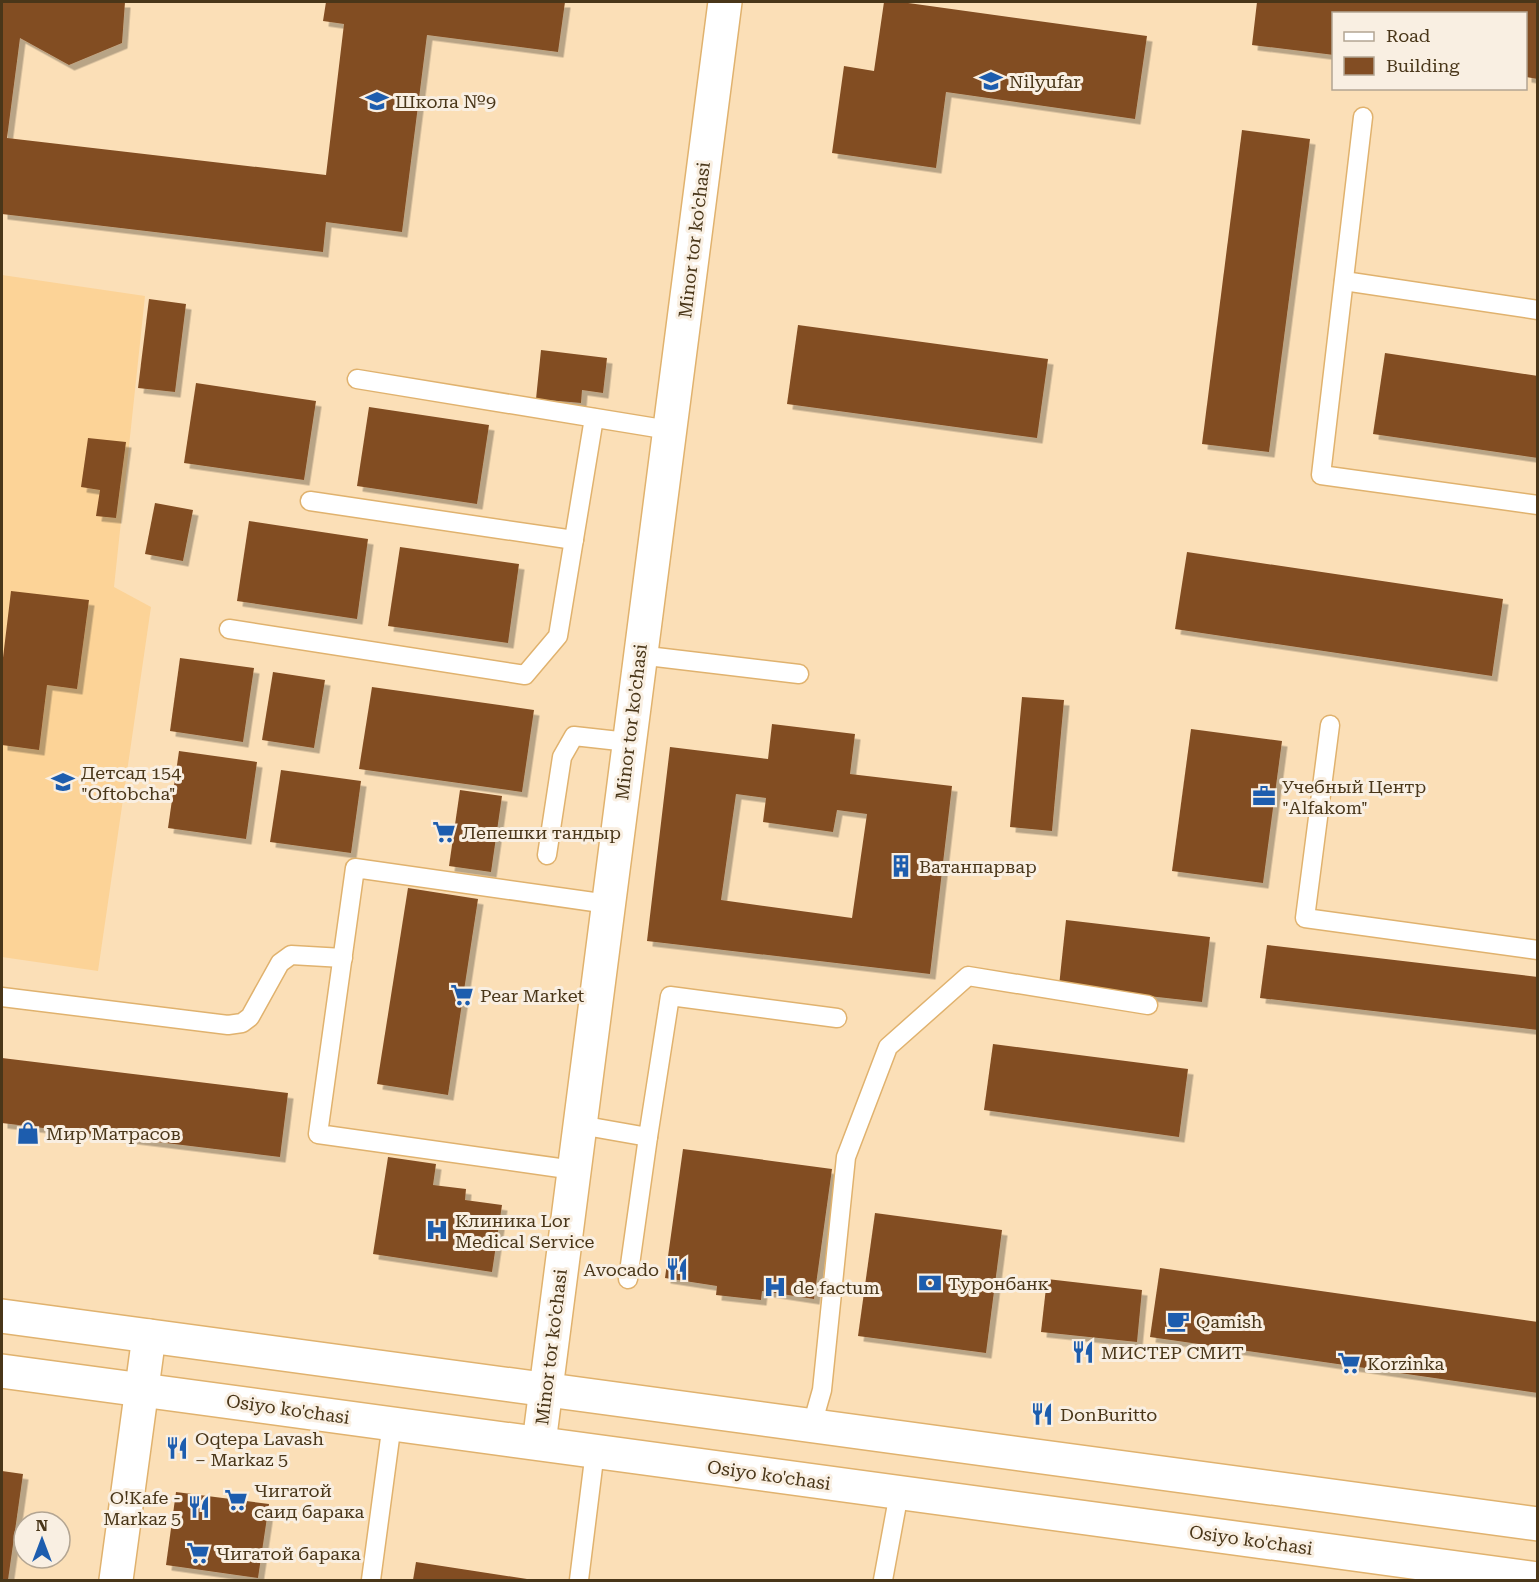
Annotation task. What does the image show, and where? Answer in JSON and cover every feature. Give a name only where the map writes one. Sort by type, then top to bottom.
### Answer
[{"type":"main road","name":"Minor tor ko'chasi","points":[[539,1443],[725,2]]},
{"type":"main road","points":[[2,1316],[1538,1524]]},
{"type":"main road","points":[[116,1581],[149,1336]]},
{"type":"main road","name":"Osiyo ko'chasi","points":[[2,1371],[1538,1579]]},
{"type":"lane","points":[[1364,117],[1321,475],[1538,505]]},
{"type":"lane","points":[[1344,281],[1538,310]]},
{"type":"lane","points":[[357,379],[669,430]]},
{"type":"lane","points":[[229,629],[525,675],[558,636],[594,418]]},
{"type":"lane","points":[[310,501],[574,540]]},
{"type":"lane","points":[[639,655],[800,674]]},
{"type":"lane","points":[[1329,725],[1305,918],[1538,950]]},
{"type":"lane","points":[[547,855],[562,757],[574,736],[628,742]]},
{"type":"lane","points":[[574,1170],[318,1134],[355,868],[608,904]]},
{"type":"lane","points":[[2,997],[228,1025],[242,1023],[250,1017],[280,963],[291,955],[343,958]]},
{"type":"lane","points":[[812,1425],[822,1390],[846,1157],[888,1047],[968,976],[1148,1005]]},
{"type":"lane","points":[[628,1279],[670,996],[837,1018]]},
{"type":"lane","points":[[580,1125],[648,1137]]},
{"type":"lane","points":[[371,1581],[392,1422]]},
{"type":"lane","points":[[579,1581],[595,1451]]},
{"type":"lane","points":[[883,1581],[899,1493]]},
{"type":"shaded area","name":"Детсад 154 \"Oftobcha\"","points":[[2,275],[145,296],[114,587],[151,607],[98,971],[2,957]]},
{"type":"building","name":"Школа №9","points":[[2,2],[125,2],[122,43],[69,65],[20,38],[7,138],[326,175],[344,24],[323,21],[326,2],[565,2],[558,52],[427,35],[402,232],[326,222],[323,252],[2,214]]},
{"type":"building","name":"Nilyufar","points":[[884,2],[901,2],[1147,36],[1135,119],[946,92],[936,168],[832,153],[844,66],[874,71]]},
{"type":"building","points":[[1257,2],[1538,3],[1538,79],[1527,77],[1527,12],[1332,12],[1332,55],[1252,45]]},
{"type":"building","points":[[1242,130],[1310,139],[1269,452],[1202,444]]},
{"type":"building","points":[[149,299],[186,304],[175,392],[138,388]]},
{"type":"building","points":[[798,325],[1048,359],[1037,438],[787,404]]},
{"type":"building","points":[[541,350],[607,358],[603,393],[582,390],[581,403],[536,399]]},
{"type":"building","points":[[1385,353],[1538,376],[1538,458],[1373,434]]},
{"type":"building","points":[[196,383],[316,401],[304,480],[184,463]]},
{"type":"building","points":[[369,407],[489,425],[477,504],[357,486]]},
{"type":"building","points":[[88,438],[126,442],[116,518],[96,516],[100,490],[81,487]]},
{"type":"building","points":[[155,503],[193,510],[183,561],[145,554]]},
{"type":"building","points":[[249,521],[368,539],[357,619],[237,601]]},
{"type":"building","points":[[400,547],[519,564],[508,643],[388,626]]},
{"type":"building","points":[[1187,552],[1503,599],[1492,676],[1175,629]]},
{"type":"building","points":[[11,591],[89,600],[77,689],[47,685],[39,750],[2,745],[2,666]]},
{"type":"building","points":[[180,658],[254,668],[243,742],[170,731]]},
{"type":"building","points":[[273,672],[325,680],[314,748],[262,740]]},
{"type":"building","points":[[372,687],[534,710],[522,792],[359,769]]},
{"type":"building","points":[[1022,697],[1064,700],[1052,831],[1010,827]]},
{"type":"building","name":"Ватанпарвар","points":[[772,724],[855,734],[850,774],[952,786],[930,974],[647,941],[670,747],[768,759]],"holes":[[[736,794],[766,798],[763,822],[833,832],[837,810],[867,814],[852,918],[721,900]]]},
{"type":"building","points":[[1191,729],[1282,741],[1263,883],[1172,871]]},
{"type":"building","points":[[179,751],[257,762],[246,839],[168,828]]},
{"type":"building","points":[[281,770],[361,781],[351,853],[270,842]]},
{"type":"building","points":[[460,790],[502,796],[491,872],[449,866]]},
{"type":"building","points":[[408,888],[478,899],[448,1095],[377,1084]]},
{"type":"building","points":[[1066,920],[1210,937],[1202,1002],[1059,986]]},
{"type":"building","points":[[1267,945],[1538,977],[1538,1030],[1260,998]]},
{"type":"building","points":[[993,1044],[1188,1069],[1179,1137],[984,1110]]},
{"type":"building","points":[[2,1058],[288,1093],[280,1157],[2,1123]]},
{"type":"building","points":[[683,1149],[832,1169],[814,1299],[762,1291],[761,1300],[716,1295],[717,1286],[665,1278]]},
{"type":"building","name":"Клиника Lor Medical Service","points":[[388,1157],[436,1164],[433,1185],[466,1189],[465,1200],[502,1205],[492,1272],[373,1254]]},
{"type":"building","name":"Туронбанк","points":[[875,1213],[1002,1230],[986,1353],[858,1336]]},
{"type":"building","points":[[1160,1268],[1538,1322],[1538,1393],[1150,1337]]},
{"type":"building","points":[[1047,1279],[1142,1290],[1137,1342],[1041,1332]]},
{"type":"building","points":[[2,1471],[23,1474],[18,1510],[12,1510],[12,1552],[8,1580],[2,1580]]},
{"type":"building","points":[[176,1492],[269,1504],[258,1578],[166,1565]]},
{"type":"building","points":[[416,1562],[527,1579],[527,1580],[413,1580]]},
{"type":"place","name":"Nilyufar","points":[[991,81]]},
{"type":"place","name":"Школа №9","points":[[377,101]]},
{"type":"place","name":"Детсад 154 \"Oftobcha\"","points":[[63,782]]},
{"type":"place","name":"Учебный Центр \"Alfakom\"","points":[[1264,796]]},
{"type":"place","name":"Лепешки тандыр","points":[[444,832]]},
{"type":"place","name":"Ватанпарвар","points":[[901,866]]},
{"type":"place","name":"Pear Market","points":[[462,995]]},
{"type":"place","name":"Мир Матрасов","points":[[28,1133]]},
{"type":"place","name":"Клиника Lor Medical Service","points":[[437,1230]]},
{"type":"place","name":"Avocado","points":[[677,1269]]},
{"type":"place","name":"Туронбанк","points":[[930,1283]]},
{"type":"place","name":"de factum","points":[[775,1287]]},
{"type":"place","name":"Qamish","points":[[1178,1321]]},
{"type":"place","name":"МИСТЕР СМИТ","points":[[1083,1352]]},
{"type":"place","name":"Korzinka","points":[[1349,1363]]},
{"type":"place","name":"DonBuritto","points":[[1042,1414]]},
{"type":"place","name":"Oqtepa Lavash – Markaz 5","points":[[177,1448]]},
{"type":"place","name":"Чигатой саид барака","points":[[236,1500]]},
{"type":"place","name":"O!Kafe - Markaz 5","points":[[199,1507]]},
{"type":"place","name":"Чигатой барака","points":[[198,1553]]}]
